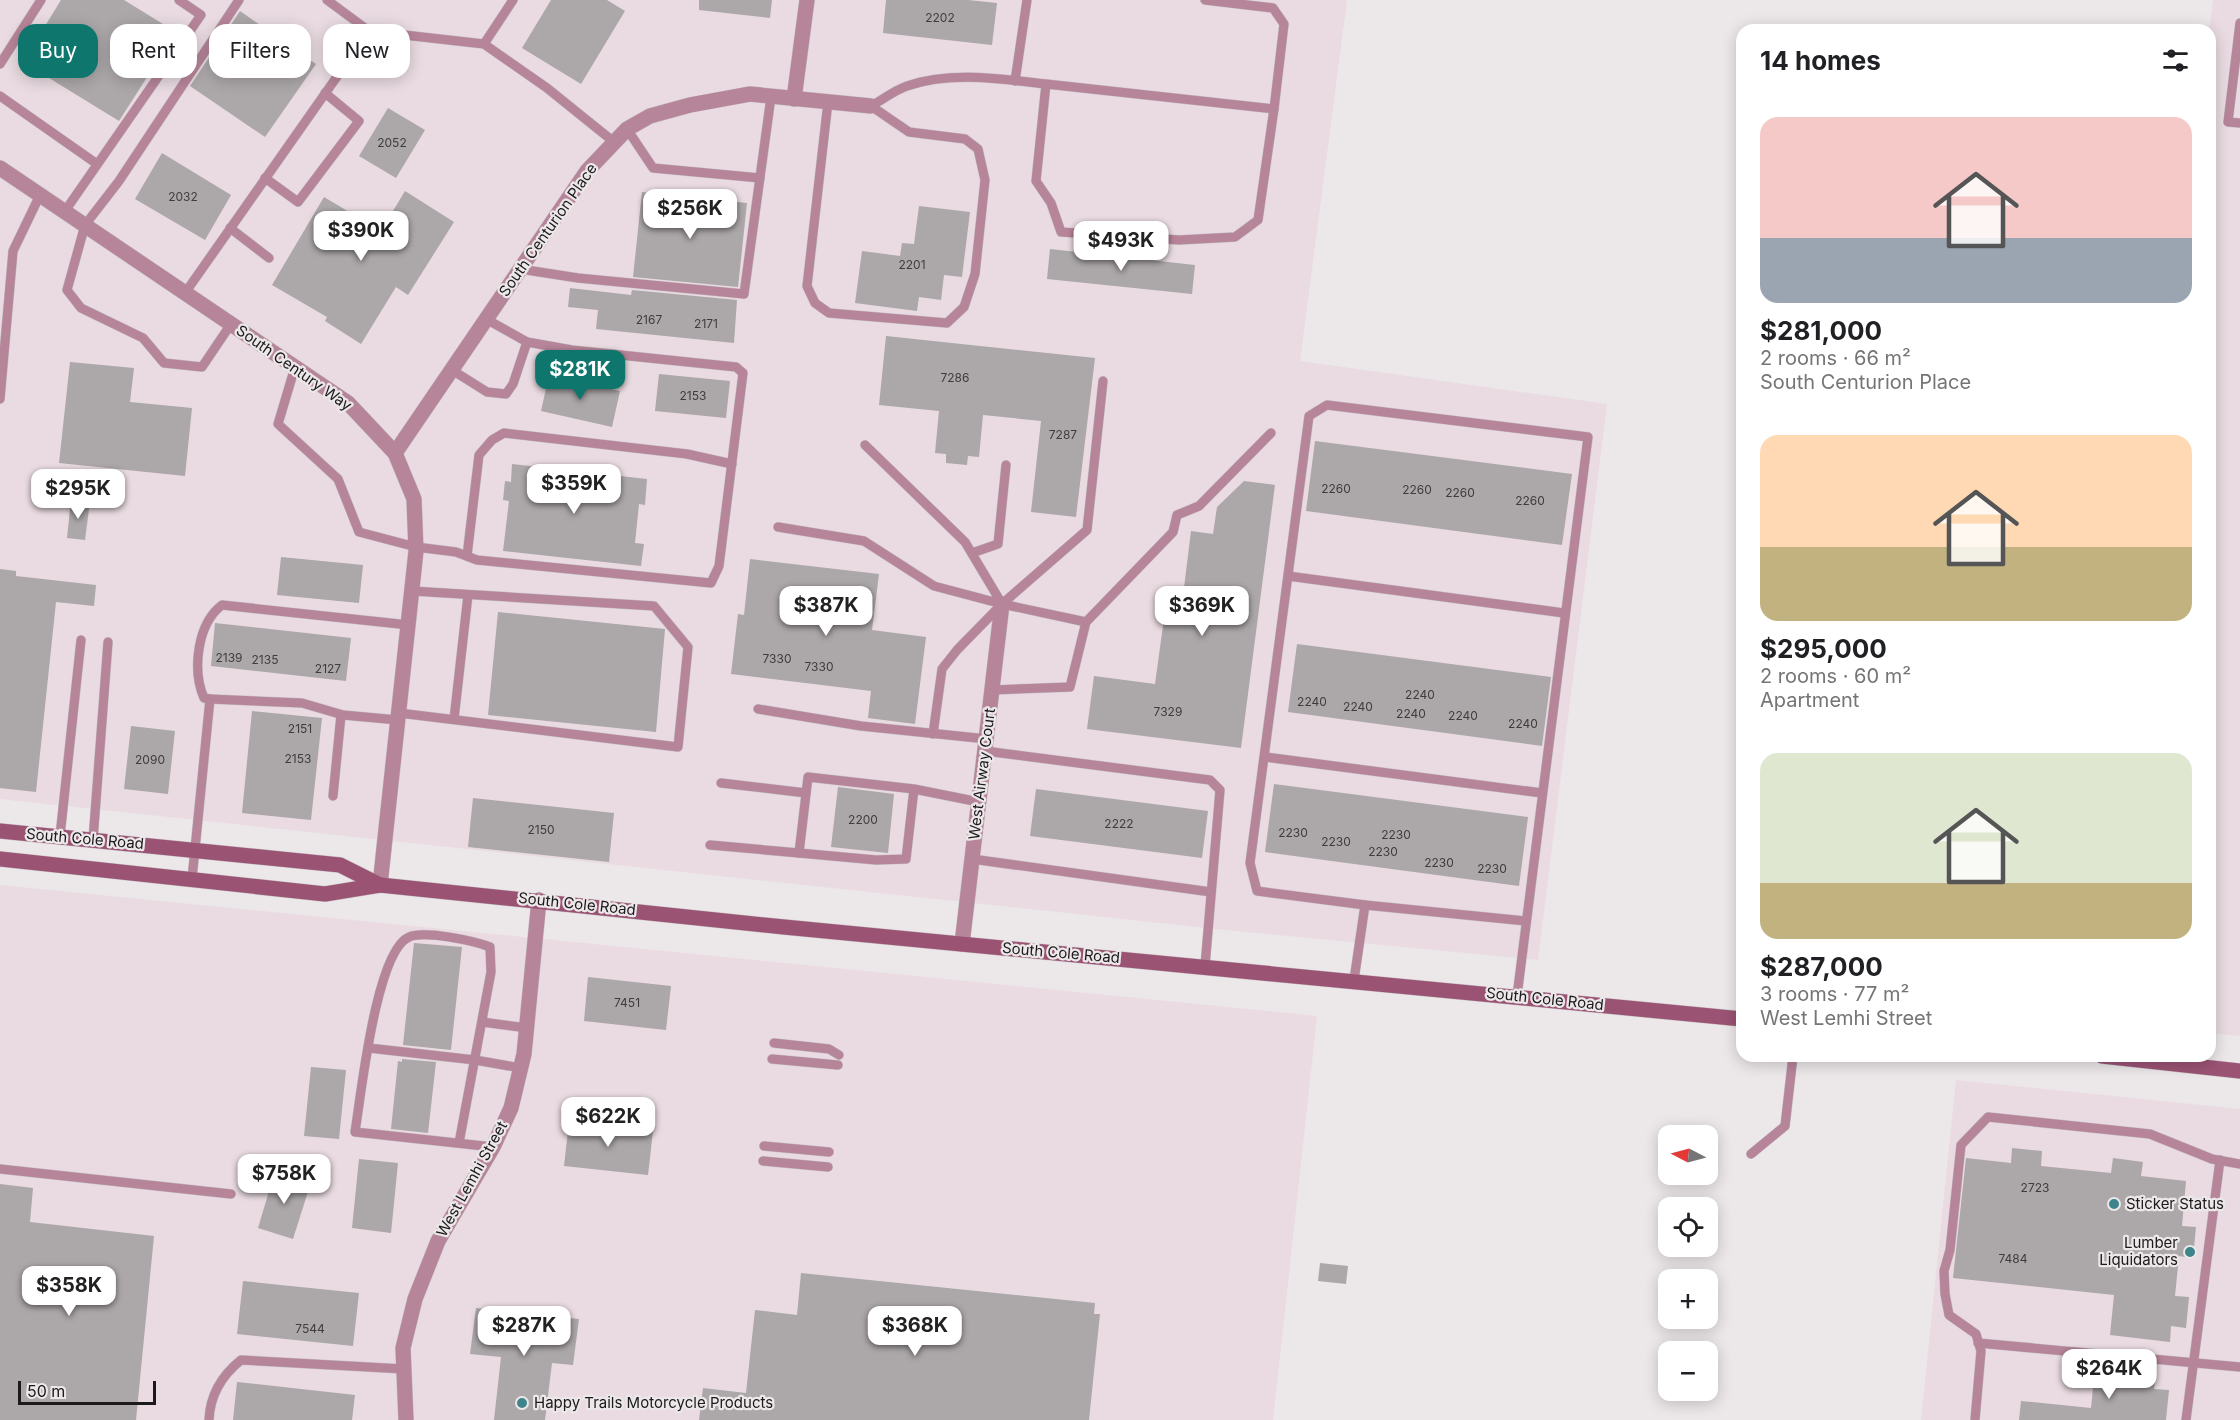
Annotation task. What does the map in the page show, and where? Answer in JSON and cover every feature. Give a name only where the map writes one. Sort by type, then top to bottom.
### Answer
[{"type":"main road","name":"South Cole Road","points":[[0,831],[340,864],[380,885]]},
{"type":"main road","name":"South Cole Road","points":[[0,859],[325,894],[380,885],[539,900],[699,919],[1736,1018]]},
{"type":"main road","points":[[2157,1062],[2240,1071]]},
{"type":"street","points":[[794,99],[807,0]]},
{"type":"street","name":"South Centurion Place","points":[[395,453],[587,171],[627,129],[651,116],[690,105],[750,94],[871,106]]},
{"type":"street","name":"South Century Way","points":[[0,168],[348,403],[395,453],[414,499],[416,547],[380,885]]},
{"type":"street","name":"West Airway Court","points":[[962,944],[1002,604]]},
{"type":"street","name":"West Lemhi Street","points":[[406,1420],[403,1348],[415,1299],[438,1241],[494,1147],[511,1108],[521,1068],[527,1028],[539,900]]},
{"type":"lane","points":[[0,64],[41,0]]},
{"type":"lane","points":[[65,211],[201,15],[179,0]]},
{"type":"lane","points":[[231,324],[202,367],[164,363],[143,338],[81,308],[67,290],[85,225],[119,181],[239,0]]},
{"type":"lane","points":[[327,0],[360,24]]},
{"type":"lane","points":[[484,44],[513,0]]},
{"type":"lane","points":[[1015,81],[1027,0]]},
{"type":"lane","points":[[1046,84],[1036,182],[1051,203],[1061,232],[1179,240],[1235,237],[1258,220],[1284,24],[1273,8],[1205,0]]},
{"type":"lane","points":[[2240,23],[2228,122],[2240,123]]},
{"type":"lane","points":[[410,36],[484,44],[547,88],[614,142]]},
{"type":"lane","points":[[185,292],[336,78]]},
{"type":"lane","points":[[828,102],[807,286],[815,303],[828,313],[947,323],[964,308],[975,274],[985,180],[978,149],[965,139],[909,132],[871,106],[907,86],[953,78],[1015,81],[1274,109]]},
{"type":"lane","points":[[265,178],[298,202],[358,121],[325,93]]},
{"type":"lane","points":[[0,96],[97,164]]},
{"type":"lane","points":[[520,269],[578,278],[744,294],[771,97]]},
{"type":"lane","points":[[627,129],[653,168],[759,178]]},
{"type":"lane","points":[[0,399],[13,251],[40,195]]},
{"type":"lane","points":[[230,228],[269,258]]},
{"type":"lane","points":[[295,367],[278,423],[338,479],[359,532],[477,560],[711,583],[719,566],[743,373],[736,367],[572,351],[527,342],[486,319]]},
{"type":"lane","points":[[452,370],[488,392],[506,393],[513,384],[527,342]]},
{"type":"lane","points":[[933,734],[942,669],[957,650],[1002,604],[1087,530],[1103,381]]},
{"type":"lane","points":[[1517,996],[1588,437],[1328,405],[1310,416],[1250,862],[1257,891],[1365,905],[1526,921]]},
{"type":"lane","points":[[467,556],[479,455],[492,440],[504,433],[687,453],[732,464]]},
{"type":"lane","points":[[992,690],[1070,687],[1086,621],[1173,532],[1177,515],[1199,506],[1271,433]]},
{"type":"lane","points":[[865,445],[965,542],[1002,604]]},
{"type":"lane","points":[[972,553],[998,544],[1006,465]]},
{"type":"lane","points":[[778,527],[864,541],[933,586],[1002,604],[1086,621]]},
{"type":"lane","points":[[1288,576],[1564,613]]},
{"type":"lane","points":[[409,625],[222,605],[204,625],[198,684],[204,698],[210,699],[302,703],[341,715],[454,719],[678,747],[688,647],[654,606],[412,591]]},
{"type":"lane","points":[[454,719],[468,595]]},
{"type":"lane","points":[[60,836],[81,640]]},
{"type":"lane","points":[[93,840],[108,642]]},
{"type":"lane","points":[[192,879],[210,699]]},
{"type":"lane","points":[[758,709],[933,734],[986,745],[1210,780],[1220,790],[1205,966]]},
{"type":"lane","points":[[333,796],[341,715]]},
{"type":"lane","points":[[1265,758],[1542,793]]},
{"type":"lane","points":[[799,853],[808,777],[914,789],[979,802]]},
{"type":"lane","points":[[720,783],[806,793]]},
{"type":"lane","points":[[710,845],[876,860],[906,859],[914,789]]},
{"type":"lane","points":[[972,859],[1211,892]]},
{"type":"lane","points":[[1354,980],[1365,905]]},
{"type":"lane","points":[[459,1143],[491,972],[490,947],[480,943],[420,934],[409,937],[396,947],[376,1002],[355,1132],[494,1147]]},
{"type":"lane","points":[[482,1022],[527,1028]]},
{"type":"lane","points":[[772,1059],[838,1060],[828,1049],[774,1043]]},
{"type":"lane","points":[[369,1048],[475,1060],[521,1068]]},
{"type":"lane","points":[[1751,1154],[1785,1126],[1792,1062]]},
{"type":"lane","points":[[1975,1420],[1980,1351],[1976,1334],[1949,1315],[1944,1271],[1950,1250],[1962,1145],[1988,1117],[2150,1134],[2220,1160],[2240,1164]]},
{"type":"lane","points":[[764,1146],[829,1152]]},
{"type":"lane","points":[[2186,1420],[2220,1160]]},
{"type":"lane","points":[[763,1161],[828,1167]]},
{"type":"lane","points":[[0,1169],[231,1194]]},
{"type":"lane","points":[[1978,1343],[2240,1367]]},
{"type":"lane","points":[[209,1420],[210,1401],[226,1371],[241,1360],[404,1369]]},
{"type":"shaded area","points":[[0,0],[1347,0],[1300,361],[1607,404],[1538,960],[1226,930],[0,799]]},
{"type":"shaded area","points":[[2213,0],[2240,0],[2240,1036],[2216,1034],[2216,24],[2210,24]]},
{"type":"shaded area","points":[[0,885],[1317,1016],[1273,1420],[0,1420]]},
{"type":"shaded area","points":[[1956,1080],[2240,1109],[2240,1420],[1921,1420]]},
{"type":"building","points":[[61,0],[124,0],[163,24],[110,24],[110,78],[147,78],[119,121],[49,78],[98,78],[98,24],[46,24]]},
{"type":"building","points":[[551,0],[607,0],[625,11],[581,84],[522,48]]},
{"type":"building","points":[[699,0],[772,0],[770,18],[699,10]]},
{"type":"building","points":[[886,0],[968,0],[997,3],[992,45],[883,33]]},
{"type":"building","points":[[240,11],[259,24],[231,24]]},
{"type":"building","points":[[209,58],[209,78],[306,78],[265,137],[190,86]]},
{"type":"building","points":[[311,61],[316,64],[311,71]]},
{"type":"building","points":[[388,108],[425,130],[396,178],[359,156]]},
{"type":"building","points":[[162,153],[231,195],[205,240],[135,199]]},
{"type":"building","points":[[405,191],[454,222],[408,295],[396,287],[361,344],[325,321],[327,317],[272,285],[324,197],[381,231]]},
{"type":"building","points":[[642,192],[747,203],[738,287],[633,277]]},
{"type":"building","points":[[919,206],[970,212],[962,277],[944,275],[941,300],[919,297],[917,311],[855,303],[862,251],[900,256],[902,243],[914,244]]},
{"type":"building","points":[[1050,249],[1195,265],[1192,294],[1047,279]]},
{"type":"building","points":[[570,288],[631,295],[632,290],[737,300],[734,343],[596,329],[598,310],[568,307]]},
{"type":"building","points":[[886,336],[1095,358],[1076,517],[1031,512],[1041,421],[983,415],[979,457],[968,456],[967,465],[946,463],[946,454],[935,453],[939,411],[879,405]]},
{"type":"building","points":[[70,362],[134,368],[130,402],[192,408],[185,476],[59,463]]},
{"type":"building","points":[[659,374],[730,381],[726,418],[655,411]]},
{"type":"building","points":[[549,375],[620,391],[612,427],[541,411]]},
{"type":"building","points":[[1315,441],[1572,474],[1562,545],[1306,511]]},
{"type":"building","points":[[512,464],[647,479],[645,505],[639,504],[635,543],[644,544],[641,566],[503,551],[509,501],[503,500],[505,481],[511,482]]},
{"type":"building","points":[[1244,481],[1275,485],[1241,748],[1087,729],[1094,676],[1155,684],[1165,611],[1181,612],[1191,531],[1213,534],[1217,507]]},
{"type":"building","points":[[71,500],[90,502],[85,540],[67,538]]},
{"type":"building","points":[[281,557],[363,565],[359,603],[277,595]]},
{"type":"building","points":[[750,559],[879,574],[872,630],[926,637],[915,724],[868,718],[871,691],[731,674],[738,614],[744,615]]},
{"type":"building","points":[[0,569],[16,571],[16,576],[96,585],[94,606],[56,602],[36,792],[0,788]]},
{"type":"building","points":[[498,612],[665,629],[656,732],[488,715]]},
{"type":"building","points":[[215,623],[351,638],[346,681],[211,666]]},
{"type":"building","points":[[1297,644],[1551,677],[1542,746],[1288,712]]},
{"type":"building","points":[[252,711],[322,718],[311,820],[242,813]]},
{"type":"building","points":[[131,726],[175,731],[168,794],[124,789]]},
{"type":"building","points":[[1274,784],[1528,817],[1519,886],[1265,852]]},
{"type":"building","points":[[838,787],[894,794],[888,853],[831,847]]},
{"type":"building","points":[[1036,789],[1208,811],[1202,858],[1030,836]]},
{"type":"building","points":[[473,798],[614,813],[609,862],[468,847]]},
{"type":"building","points":[[414,943],[462,947],[451,1050],[403,1045]]},
{"type":"building","points":[[588,977],[671,986],[666,1030],[584,1021]]},
{"type":"building","points":[[402,1059],[436,1062],[428,1133],[391,1129],[398,1061],[402,1062]]},
{"type":"building","points":[[311,1067],[346,1070],[339,1139],[304,1136]]},
{"type":"building","points":[[569,1122],[653,1131],[648,1175],[564,1166]]},
{"type":"building","points":[[2012,1148],[2042,1151],[2041,1166],[2111,1173],[2113,1158],[2143,1162],[2141,1176],[2186,1181],[2182,1226],[2196,1227],[2193,1258],[2179,1256],[2175,1296],[2189,1297],[2186,1328],[2171,1326],[2170,1342],[2110,1335],[2114,1295],[1953,1278],[1966,1158],[2011,1163]]},
{"type":"building","points":[[359,1159],[398,1163],[391,1233],[352,1228]]},
{"type":"building","points":[[275,1171],[311,1182],[293,1239],[258,1228]]},
{"type":"building","points":[[0,1184],[33,1188],[30,1222],[154,1236],[136,1420],[0,1420]]},
{"type":"building","points":[[1320,1263],[1348,1266],[1346,1284],[1318,1281]]},
{"type":"building","points":[[801,1273],[1095,1303],[1094,1314],[1100,1314],[1089,1420],[699,1420],[703,1388],[746,1393],[755,1310],[797,1315]]},
{"type":"building","points":[[243,1281],[359,1293],[353,1346],[237,1334]]},
{"type":"building","points":[[476,1308],[579,1319],[573,1365],[552,1363],[545,1420],[494,1420],[501,1357],[470,1354]]},
{"type":"building","points":[[2095,1368],[2156,1374],[2154,1389],[2169,1390],[2166,1420],[2019,1420],[2021,1401],[2091,1408]]},
{"type":"building","points":[[237,1382],[355,1395],[352,1420],[233,1420]]},
{"type":"place","name":"Sticker Status","points":[[2114,1204]]},
{"type":"place","name":"Lumber Liquidators","points":[[2190,1252]]},
{"type":"place","name":"Happy Trails Motorcycle Products","points":[[522,1403]]}]
